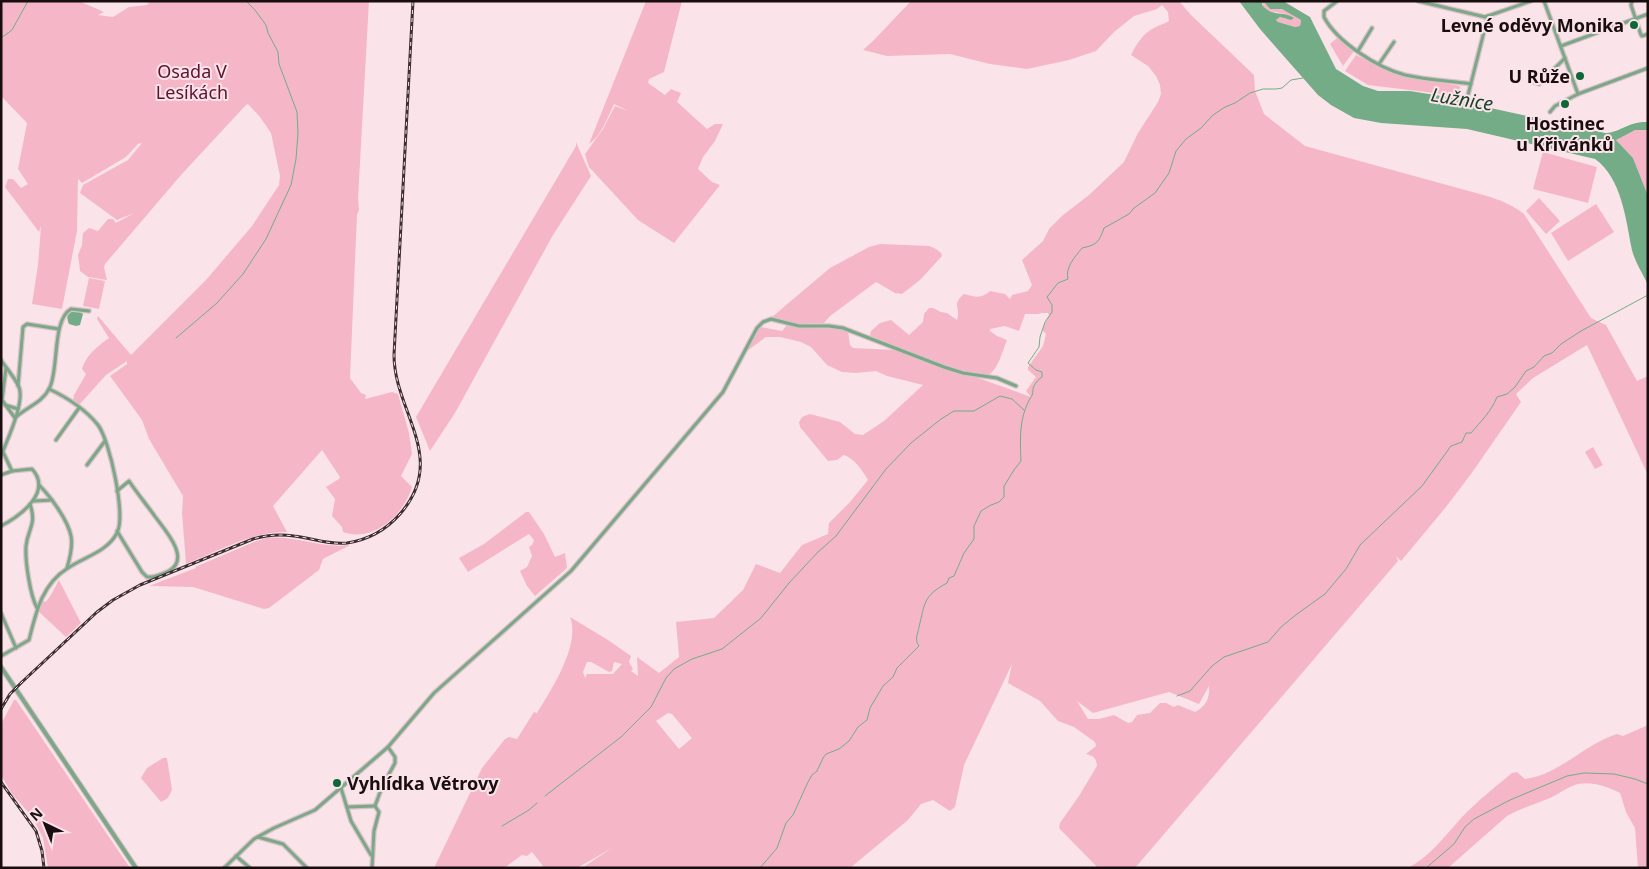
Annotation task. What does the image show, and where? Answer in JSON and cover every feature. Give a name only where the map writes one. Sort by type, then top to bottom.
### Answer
[{"type":"street","points":[[1337,1],[1326,9],[1323,14],[1326,21],[1342,40],[1358,51],[1379,64],[1405,75],[1471,84]]},
{"type":"street","points":[[1418,1],[1479,16],[1488,16],[1531,1]]},
{"type":"street","points":[[1544,1],[1578,94]]},
{"type":"street","points":[[1632,1],[1641,36],[1648,34]]},
{"type":"street","points":[[1561,46],[1648,14]]},
{"type":"street","points":[[1468,94],[1488,16]]},
{"type":"street","points":[[1358,51],[1372,28]]},
{"type":"street","points":[[1379,64],[1394,42]]},
{"type":"street","points":[[1531,81],[1539,84],[1565,58]]},
{"type":"street","points":[[1550,112],[1555,106],[1578,94],[1648,68]]},
{"type":"street","points":[[15,418],[31,408],[49,389],[53,377],[63,318],[70,310],[89,311]]},
{"type":"street","points":[[224,868],[258,837],[312,812],[341,788],[388,747],[434,692],[571,571],[723,392],[757,328],[765,320],[774,319],[799,326],[843,328],[944,367],[963,373],[997,378],[1016,386]]},
{"type":"street","points":[[1,456],[18,410],[23,328],[27,324],[60,330]]},
{"type":"street","points":[[1,360],[18,386]]},
{"type":"street","points":[[6,368],[2,397],[5,405],[15,418]]},
{"type":"street","points":[[49,389],[79,408],[98,426],[106,441],[117,491],[119,510],[118,531],[142,572],[147,576],[156,576],[174,566],[177,559],[176,546],[129,481],[117,491]]},
{"type":"street","points":[[5,405],[18,410]]},
{"type":"street","points":[[56,440],[79,408]]},
{"type":"street","points":[[86,465],[106,441]]},
{"type":"street","points":[[3,451],[12,471]]},
{"type":"street","points":[[1,475],[12,471],[32,469],[36,474],[38,484],[38,492],[33,501],[1,526]]},
{"type":"street","points":[[38,484],[52,500],[71,534],[67,568]]},
{"type":"street","points":[[33,501],[52,500]]},
{"type":"street","points":[[30,504],[33,520],[26,544],[26,552],[30,584],[37,608]]},
{"type":"street","points":[[1,656],[29,640],[37,608],[50,584],[67,568],[104,547],[118,531]]},
{"type":"street","points":[[1,613],[16,648]]},
{"type":"street","points":[[1,667],[136,868]]},
{"type":"street","points":[[372,868],[371,855],[374,827],[378,812],[375,806],[395,763],[395,757],[388,747]]},
{"type":"street","points":[[341,788],[354,827],[371,855]]},
{"type":"street","points":[[348,807],[375,806]]},
{"type":"street","points":[[258,837],[283,844],[307,868]]},
{"type":"street","points":[[236,856],[250,868]]},
{"type":"green space","name":"Osada V Lesíkách","points":[[1,1],[79,1],[104,12],[98,15],[113,17],[129,7],[147,5],[150,1],[369,1],[350,378],[361,393],[366,395],[365,399],[392,392],[398,394],[409,433],[412,454],[401,476],[412,487],[402,507],[386,524],[365,534],[343,532],[342,527],[332,516],[335,499],[326,487],[340,477],[322,450],[273,506],[287,532],[261,535],[248,539],[186,564],[182,513],[183,496],[149,439],[142,420],[110,376],[127,364],[127,361],[106,375],[79,405],[73,401],[74,395],[86,374],[82,369],[89,355],[109,338],[97,319],[98,316],[131,355],[206,280],[252,226],[279,185],[280,176],[271,133],[260,117],[248,104],[246,105],[181,175],[105,264],[107,280],[88,277],[80,271],[78,255],[82,245],[83,233],[89,228],[98,231],[108,219],[113,219],[116,223],[134,213],[117,220],[80,193],[83,185],[128,160],[142,143],[138,144],[126,157],[82,183],[78,179],[77,231],[62,309],[32,304],[41,226],[39,232],[5,187],[8,179],[13,179],[21,188],[28,184],[18,169],[27,123],[1,96]]},
{"type":"green space","points":[[646,1],[682,1],[664,72],[649,79],[648,83],[665,95],[671,89],[681,93],[677,102],[707,129],[715,124],[723,124],[698,169],[712,182],[720,185],[674,243],[638,220],[589,167],[585,154],[603,129],[615,106],[628,111],[614,104],[601,131],[589,144]]},
{"type":"green space","points":[[911,1],[1179,1],[1191,15],[1254,75],[1255,91],[1264,114],[1305,146],[1487,196],[1506,203],[1524,214],[1591,318],[1606,325],[1637,381],[1648,376],[1648,475],[1587,345],[1533,378],[1516,394],[1521,402],[1446,507],[1401,561],[1396,556],[1398,561],[1135,868],[1098,868],[1059,828],[1060,823],[1097,766],[1094,758],[1086,754],[1096,746],[1095,742],[1074,727],[1058,721],[1040,701],[1008,683],[1012,664],[964,765],[955,807],[950,811],[933,800],[921,804],[908,820],[850,868],[582,868],[612,848],[577,868],[541,868],[543,866],[532,852],[527,856],[522,855],[504,868],[434,868],[482,768],[505,739],[509,737],[517,739],[534,712],[537,713],[556,680],[568,654],[571,641],[572,628],[570,617],[631,656],[629,662],[633,669],[631,671],[638,676],[637,657],[659,673],[679,657],[676,622],[714,618],[743,590],[756,564],[780,573],[802,545],[828,534],[829,523],[868,480],[858,465],[844,455],[837,460],[828,461],[800,427],[799,422],[802,417],[810,414],[840,422],[855,434],[863,435],[884,421],[923,385],[887,376],[876,371],[842,372],[827,365],[811,347],[801,342],[780,337],[766,337],[747,351],[749,344],[760,327],[782,331],[787,325],[848,331],[850,345],[853,348],[895,350],[937,363],[872,337],[870,335],[871,331],[880,323],[891,320],[909,335],[923,322],[924,314],[929,308],[947,313],[957,320],[957,303],[964,294],[978,297],[990,291],[1005,294],[1010,299],[1012,295],[1028,291],[1032,285],[1022,260],[1043,241],[1049,229],[1063,215],[1089,195],[1124,162],[1138,133],[1158,102],[1161,94],[1156,76],[1148,66],[1131,55],[1146,33],[1169,21],[1168,12],[1162,5],[1157,9],[1134,16],[1114,32],[1096,51],[1069,60],[1027,69],[990,64],[950,54],[887,56],[863,50]],"holes":[[[1048,313],[1049,315],[1042,330],[1046,334],[1043,346],[1028,367],[1028,370],[1036,377],[1026,391],[1031,397],[956,370],[984,376],[989,375],[996,367],[1007,340],[997,336],[990,329],[1005,326],[1019,331],[1025,314]],[[587,662],[591,662],[609,672],[612,671],[614,662],[622,664],[613,674],[587,674],[585,678],[583,672]],[[1209,686],[1209,694],[1206,701],[1195,712],[1178,705],[1174,707],[1166,703],[1160,703],[1150,713],[1137,715],[1132,722],[1128,723],[1114,715],[1099,719],[1088,719],[1077,701],[1093,713],[1169,692],[1199,704]],[[668,713],[672,714],[692,738],[679,749],[656,721]]]},
{"type":"green space","points":[[1263,2],[1287,11],[1301,20],[1300,26],[1295,27],[1278,22],[1276,20],[1280,17],[1287,19],[1286,14],[1268,11],[1262,5]]},
{"type":"green space","points":[[1337,38],[1354,51],[1343,66],[1330,44]]},
{"type":"green space","points":[[1356,55],[1398,75],[1460,86],[1459,96],[1368,85],[1345,71]]},
{"type":"green space","points":[[1635,130],[1648,130],[1648,196],[1633,158],[1616,140]]},
{"type":"green space","points":[[576,142],[591,176],[553,235],[455,413],[430,451],[416,417],[576,146]]},
{"type":"green space","points":[[1543,152],[1597,167],[1588,203],[1533,189]]},
{"type":"green space","points":[[1539,198],[1560,221],[1546,234],[1526,211]]},
{"type":"green space","points":[[1596,204],[1614,232],[1568,261],[1551,233]]},
{"type":"green space","points":[[880,244],[929,246],[936,249],[942,256],[920,280],[902,294],[895,293],[876,282],[830,316],[824,323],[795,324],[772,317],[830,268],[869,247]]},
{"type":"green space","points":[[89,278],[105,281],[99,309],[83,306]]},
{"type":"green space","points":[[1593,447],[1603,465],[1595,469],[1585,452]]},
{"type":"green space","points":[[526,512],[529,512],[544,534],[555,557],[565,553],[567,568],[535,596],[527,586],[520,571],[527,567],[532,556],[529,547],[534,540],[529,534],[468,572],[459,558],[484,544]]},
{"type":"green space","points":[[266,538],[287,538],[340,546],[350,545],[323,559],[319,570],[269,608],[264,609],[193,587],[149,586],[196,568]]},
{"type":"green space","points":[[59,580],[81,623],[66,637],[38,611],[42,600],[45,602],[51,596]]},
{"type":"green space","points":[[14,700],[16,700],[130,868],[48,868],[43,838],[37,826],[29,813],[12,794],[1,775],[1,724]]},
{"type":"green space","points":[[1648,725],[1648,868],[1638,868],[1635,828],[1626,812],[1620,793],[1600,785],[1583,783],[1571,786],[1550,798],[1507,816],[1448,868],[1408,868],[1431,851],[1470,809],[1512,773],[1517,772],[1525,779],[1549,772],[1606,738],[1617,734],[1623,736]]},
{"type":"green space","points":[[163,758],[167,758],[172,790],[168,798],[161,802],[141,778],[147,768]]},
{"type":"shaded area","points":[[1239,1],[1283,1],[1310,17],[1336,69],[1363,86],[1378,91],[1410,91],[1460,99],[1486,107],[1605,133],[1635,123],[1648,122],[1648,130],[1635,130],[1616,140],[1633,158],[1648,196],[1648,285],[1633,254],[1625,213],[1617,188],[1604,167],[1595,159],[1467,129],[1381,123],[1354,118],[1318,95],[1260,29]],"holes":[[[1262,3],[1265,3],[1270,9],[1282,9],[1301,20],[1300,26],[1295,27],[1278,22],[1276,20],[1280,17],[1291,20],[1294,18],[1266,9],[1262,5]]]},
{"type":"shaded area","points":[[72,310],[83,314],[80,325],[69,324],[68,316]]},
{"type":"waterway","points":[[1,38],[12,30],[28,1]]},
{"type":"waterway","points":[[176,338],[217,303],[243,274],[266,239],[291,185],[296,159],[297,112],[279,64],[278,52],[266,25],[246,1]]},
{"type":"waterway","points":[[760,868],[777,848],[786,823],[793,815],[808,782],[817,771],[823,758],[826,754],[839,749],[849,741],[858,727],[867,720],[870,708],[883,686],[893,677],[897,668],[919,646],[917,636],[926,601],[933,592],[954,576],[964,553],[974,539],[974,526],[981,511],[999,502],[1004,497],[1004,486],[1021,461],[1021,436],[1024,412],[1032,396],[1034,386],[1042,377],[1042,372],[1036,370],[1028,363],[1039,347],[1045,322],[1052,312],[1052,305],[1047,297],[1058,283],[1068,279],[1069,266],[1082,248],[1094,244],[1099,240],[1104,228],[1129,214],[1134,208],[1155,193],[1169,173],[1176,151],[1186,139],[1201,128],[1213,115],[1250,93],[1263,89],[1282,88],[1291,80],[1303,78]]},
{"type":"waterway","points":[[1177,696],[1190,691],[1212,666],[1224,657],[1268,642],[1281,627],[1325,594],[1346,569],[1360,545],[1422,486],[1451,446],[1462,442],[1466,433],[1471,433],[1492,407],[1497,397],[1507,394],[1515,387],[1526,371],[1534,367],[1544,356],[1552,353],[1561,344],[1581,331],[1648,295]]},
{"type":"waterway","points":[[545,796],[621,737],[651,707],[666,678],[674,669],[692,659],[722,649],[761,618],[789,583],[836,536],[886,469],[911,443],[954,411],[974,411],[1000,396],[1012,399],[1024,410]]},
{"type":"waterway","points":[[1426,868],[1454,844],[1465,827],[1474,819],[1510,800],[1567,776],[1584,773],[1614,774],[1648,784]]},
{"type":"waterway","points":[[502,826],[537,803]]},
{"type":"railway","points":[[1,709],[10,694],[97,612],[113,600],[140,585],[253,539],[273,535],[289,535],[340,543],[362,539],[376,533],[395,520],[414,493],[420,474],[420,454],[396,376],[394,355],[413,1]]},
{"type":"railway","points":[[1,782],[36,831],[42,851],[44,868]]},
{"type":"place","name":"Levné oděvy Monika","points":[[1634,25]]},
{"type":"place","name":"U Růže","points":[[1580,76]]},
{"type":"place","name":"Hostinec u Křivánků","points":[[1565,104]]},
{"type":"place","name":"Vyhlídka Větrovy","points":[[337,783]]},
{"type":"water label","name":"Lužnice","points":[[1462,99]]}]
